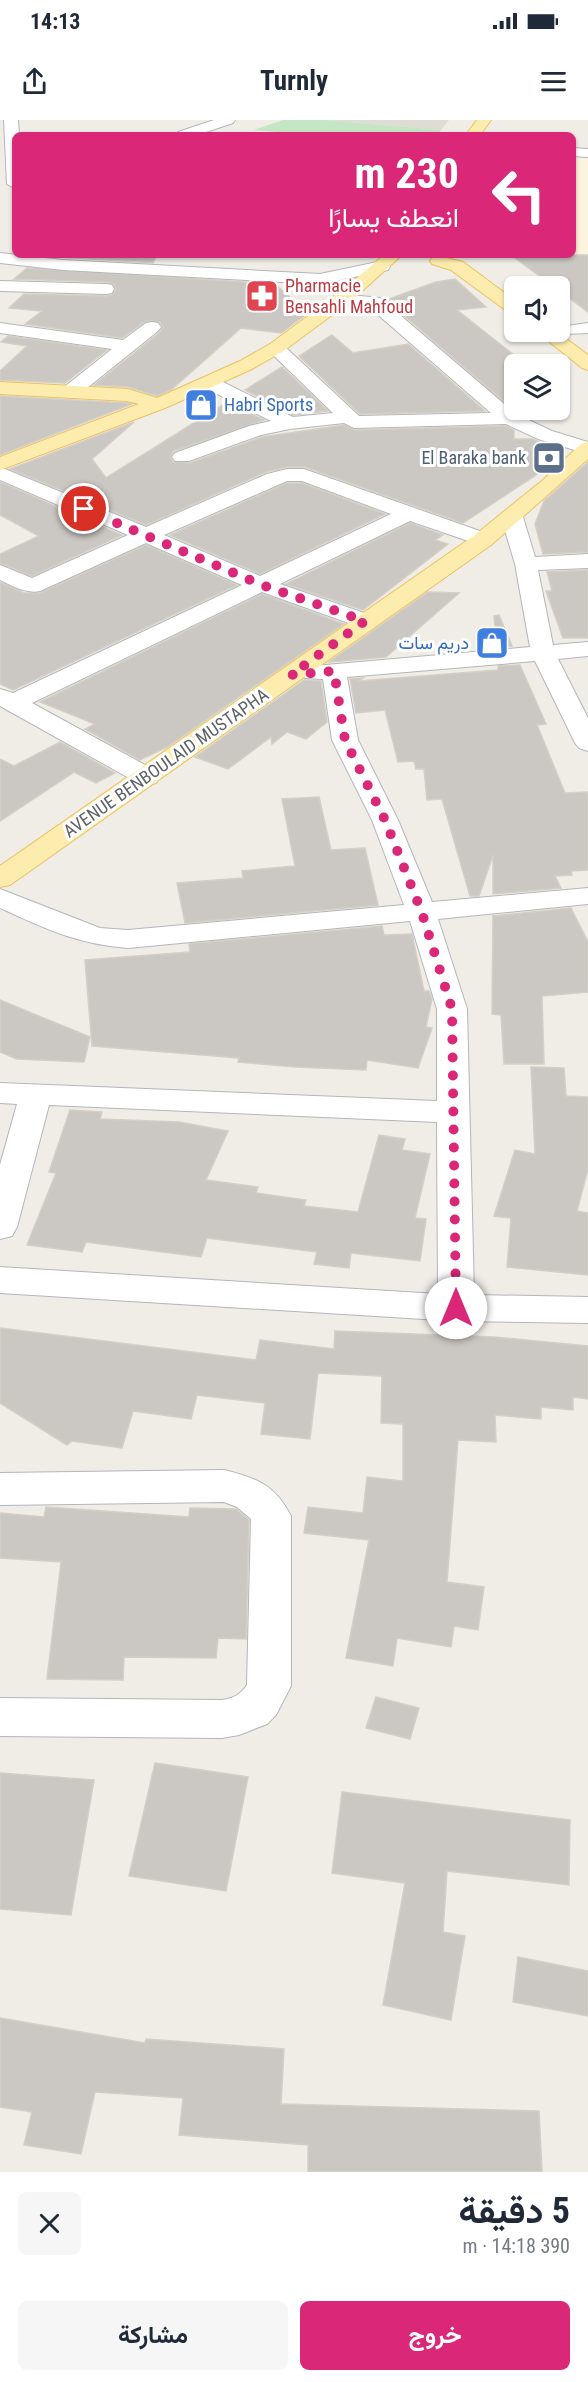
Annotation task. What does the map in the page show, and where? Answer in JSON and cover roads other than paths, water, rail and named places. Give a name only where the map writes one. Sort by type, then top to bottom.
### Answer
[{"type":"main road","points":[[474,132],[484,120]]},
{"type":"main road","points":[[0,464],[210,383],[276,348],[346,296],[403,262],[434,258]]},
{"type":"main road","points":[[403,262],[456,266],[504,301]]},
{"type":"main road","points":[[559,342],[588,364]]},
{"type":"main road","points":[[0,388],[128,395],[158,404]]},
{"type":"main road","name":"AVENUE BENBOULAID MUSTAPHA","points":[[0,879],[483,540],[512,517],[588,448]]},
{"type":"street","points":[[11,120],[6,144],[12,171]]},
{"type":"street","points":[[192,132],[228,120]]},
{"type":"street","points":[[0,258],[321,287],[346,296],[374,302],[504,414]]},
{"type":"street","points":[[321,287],[403,262]]},
{"type":"street","points":[[0,286],[126,290]]},
{"type":"street","points":[[49,302],[68,288]]},
{"type":"street","points":[[6,329],[30,316]]},
{"type":"street","points":[[70,392],[152,327]]},
{"type":"street","points":[[6,329],[127,346]]},
{"type":"street","points":[[276,348],[346,417],[354,422],[504,418]]},
{"type":"street","points":[[210,383],[290,423]]},
{"type":"street","points":[[182,457],[256,430],[290,423],[346,417]]},
{"type":"street","points":[[513,420],[545,435],[588,448]]},
{"type":"street","points":[[0,473],[262,585],[365,621]]},
{"type":"street","points":[[0,600],[146,537],[274,478],[288,475],[304,475],[483,540]]},
{"type":"street","points":[[6,700],[262,585],[407,514]]},
{"type":"street","points":[[512,517],[526,564],[543,652],[588,743]]},
{"type":"street","points":[[526,564],[588,561]]},
{"type":"street","points":[[0,572],[32,586]]},
{"type":"street","points":[[291,675],[588,649]]},
{"type":"street","points":[[334,671],[345,740],[385,820],[422,913],[452,1009],[456,1308]]},
{"type":"street","points":[[6,700],[147,777]]},
{"type":"street","points":[[0,898],[69,928],[97,937],[128,939],[588,896]]},
{"type":"street","points":[[0,1093],[455,1112]]},
{"type":"street","points":[[0,1227],[35,1096]]},
{"type":"street","points":[[0,1280],[456,1308],[588,1310]]},
{"type":"street","points":[[0,1489],[224,1486],[254,1496],[265,1505],[271,1516],[271,1527],[269,1686],[263,1702],[253,1710],[239,1716],[222,1719],[0,1717]]},
{"type":"place","name":"Pharmacie Bensahli Mahfoud","points":[[262,296]]},
{"type":"place","name":"Habri Sports","points":[[201,405]]},
{"type":"place","name":"El Baraka bank","points":[[549,458]]},
{"type":"place","name":"دريم سات","points":[[492,643]]}]
